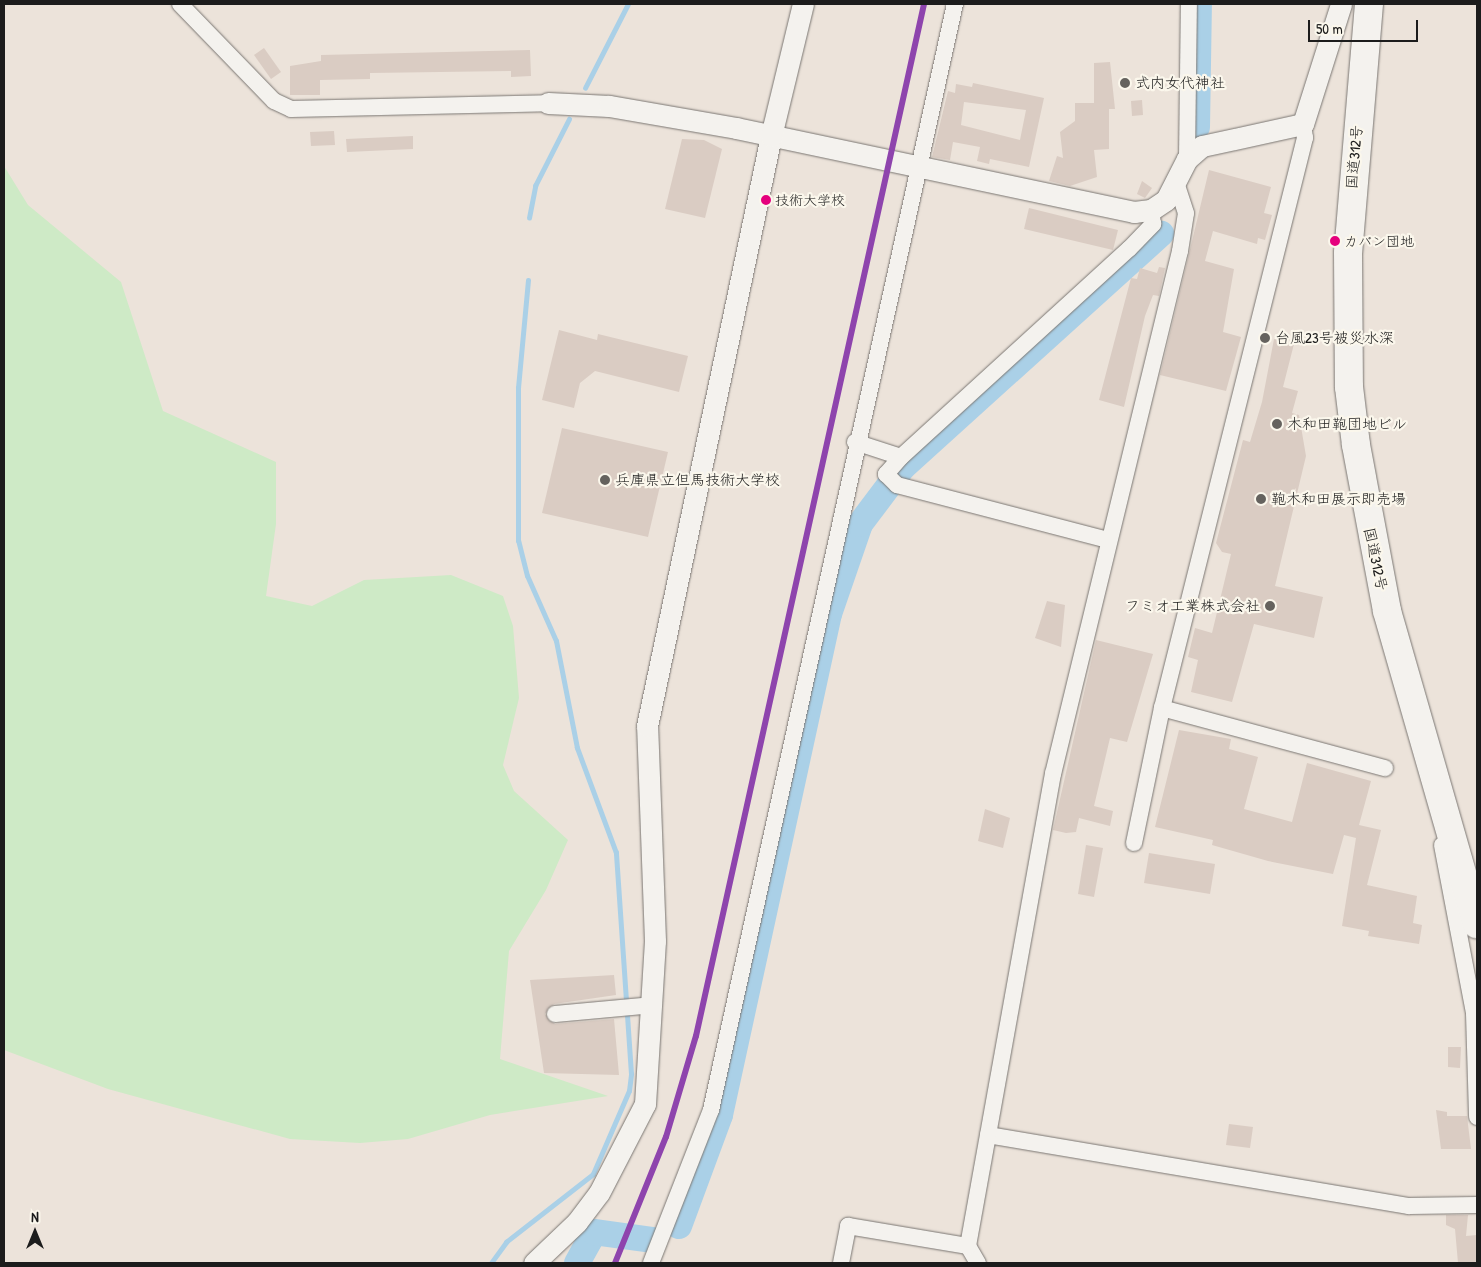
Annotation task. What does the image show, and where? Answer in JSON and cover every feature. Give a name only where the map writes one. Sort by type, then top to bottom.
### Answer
[{"type":"highway","name":"国道312号","points":[[1369,4],[1349,232],[1349,387],[1373,550],[1477,924]]},
{"type":"street","points":[[180,4],[274,101],[290,109],[548,103],[609,106],[771,136],[1134,212],[1151,210],[1176,186],[1187,159],[1189,4]]},
{"type":"street","points":[[534,1263],[577,1222],[599,1193],[645,1104],[654,1005],[648,726],[771,136],[803,4]]},
{"type":"street","points":[[651,1263],[710,1110],[855,442],[916,167],[955,4]]},
{"type":"street","points":[[1134,843],[1162,708],[1305,138],[1303,124],[1341,4]]},
{"type":"street","points":[[1187,159],[1202,146],[1303,124]]},
{"type":"street","points":[[978,1263],[968,1246],[1053,774],[1108,540],[1180,251],[1186,214],[1176,186]]},
{"type":"street","points":[[1108,540],[893,481],[901,457],[1129,249],[1153,224],[1151,210]]},
{"type":"street","points":[[855,442],[901,457]]},
{"type":"street","points":[[1162,708],[1385,768]]},
{"type":"street","points":[[1448,822],[1441,840],[1474,1013],[1477,1118]]},
{"type":"street","points":[[555,1014],[654,1005]]},
{"type":"street","points":[[988,1135],[1409,1206],[1477,1206]]},
{"type":"street","points":[[841,1263],[848,1226],[968,1246]]},
{"type":"green space","points":[[4,166],[28,205],[121,282],[163,411],[276,462],[276,524],[266,596],[312,606],[364,580],[451,575],[503,596],[513,626],[519,698],[503,765],[514,791],[568,840],[546,890],[509,951],[500,1059],[608,1096],[490,1115],[408,1139],[360,1143],[290,1139],[108,1089],[4,1050]]},
{"type":"building","points":[[264,48],[281,72],[271,79],[254,55]]},
{"type":"building","points":[[530,50],[531,76],[511,77],[511,71],[370,73],[370,79],[320,80],[320,95],[290,95],[290,66],[321,61],[321,55]]},
{"type":"building","points":[[1110,62],[1115,109],[1109,109],[1109,149],[1094,150],[1097,177],[1070,186],[1049,181],[1057,156],[1063,158],[1060,132],[1075,121],[1075,103],[1094,103],[1094,63]]},
{"type":"building","points":[[973,83],[1044,98],[1029,167],[990,159],[989,164],[977,161],[980,147],[953,142],[950,160],[932,157],[948,91],[955,93],[956,84],[972,87]],"holes":[[[964,102],[1026,110],[1020,140],[961,125]]]},
{"type":"building","points":[[1142,100],[1143,115],[1132,116],[1131,101]]},
{"type":"building","points":[[334,131],[335,145],[311,146],[310,132]]},
{"type":"building","points":[[413,136],[413,149],[347,152],[346,139]]},
{"type":"building","points":[[682,139],[704,140],[722,149],[705,218],[665,209]]},
{"type":"building","points":[[1209,170],[1271,187],[1264,213],[1272,215],[1265,240],[1258,238],[1257,244],[1213,231],[1205,261],[1234,269],[1223,332],[1241,337],[1226,391],[1160,375]]},
{"type":"building","points":[[1142,181],[1152,188],[1145,198],[1137,194]]},
{"type":"building","points":[[1029,208],[1118,230],[1113,250],[1024,229]]},
{"type":"building","points":[[1159,267],[1165,268],[1159,296],[1153,295],[1145,316],[1124,407],[1099,400],[1131,278],[1137,279],[1140,268],[1157,273]]},
{"type":"building","points":[[559,330],[597,340],[598,334],[688,356],[679,392],[595,371],[580,383],[574,408],[542,400]]},
{"type":"building","points":[[1274,339],[1294,344],[1283,387],[1298,391],[1292,413],[1299,415],[1306,456],[1275,586],[1323,597],[1314,638],[1254,624],[1232,702],[1191,692],[1198,660],[1188,657],[1195,628],[1212,633],[1231,554],[1222,552],[1216,543],[1243,440],[1250,442],[1262,402]]},
{"type":"building","points":[[562,428],[668,452],[648,537],[542,513]]},
{"type":"building","points":[[1047,601],[1065,605],[1061,647],[1035,638]]},
{"type":"building","points":[[1096,640],[1153,654],[1127,742],[1110,738],[1094,806],[1113,811],[1110,826],[1079,818],[1076,832],[1066,833],[1053,830]]},
{"type":"building","points":[[1179,730],[1231,739],[1229,749],[1258,757],[1244,809],[1292,822],[1307,763],[1371,781],[1359,825],[1381,830],[1367,885],[1417,896],[1413,923],[1422,925],[1419,944],[1368,936],[1369,931],[1342,926],[1356,838],[1344,835],[1333,874],[1268,861],[1212,845],[1213,840],[1155,827]]},
{"type":"building","points":[[985,809],[1010,818],[1003,848],[978,841]]},
{"type":"building","points":[[1086,845],[1103,848],[1094,897],[1078,894]]},
{"type":"building","points":[[1149,853],[1215,864],[1210,894],[1144,883]]},
{"type":"building","points":[[614,975],[616,995],[554,1004],[545,1014],[555,1024],[614,1019],[619,1075],[544,1073],[530,980]]},
{"type":"building","points":[[1448,1047],[1461,1047],[1460,1068],[1448,1067]]},
{"type":"building","points":[[1436,1110],[1447,1112],[1447,1116],[1467,1116],[1471,1149],[1441,1149]]},
{"type":"building","points":[[1229,1124],[1253,1127],[1250,1148],[1226,1145]]},
{"type":"building","points":[[1446,1215],[1468,1215],[1466,1236],[1477,1235],[1477,1263],[1458,1263],[1455,1229],[1446,1225]]},
{"type":"waterway","points":[[585,88],[628,4]]},
{"type":"waterway","points":[[1197,127],[1199,4]]},
{"type":"waterway","points":[[529,218],[535,186],[569,119]]},
{"type":"waterway","points":[[679,1226],[720,1115],[829,614],[860,524],[903,467],[1161,234]]},
{"type":"waterway","points":[[491,1263],[506,1242],[593,1174],[629,1091],[631,1074],[616,853],[577,748],[556,641],[527,576],[518,541],[518,388],[528,280]]},
{"type":"waterway","points":[[577,1263],[594,1232],[653,1240]]},
{"type":"transit line","points":[[615,1263],[666,1137],[696,1036],[924,4]]},
{"type":"place","name":"式内女代神社","points":[[1125,83]]},
{"type":"place","name":"技術大学校","points":[[766,200]]},
{"type":"place","name":"カバン団地","points":[[1335,241]]},
{"type":"place","name":"台風23号被災水深","points":[[1265,338]]},
{"type":"place","name":"木和田鞄団地ビル","points":[[1277,424]]},
{"type":"place","name":"兵庫県立但馬技術大学校","points":[[605,480]]},
{"type":"place","name":"鞄木和田展示即売場","points":[[1261,499]]},
{"type":"place","name":"フミオ工業株式会社","points":[[1270,606]]}]
